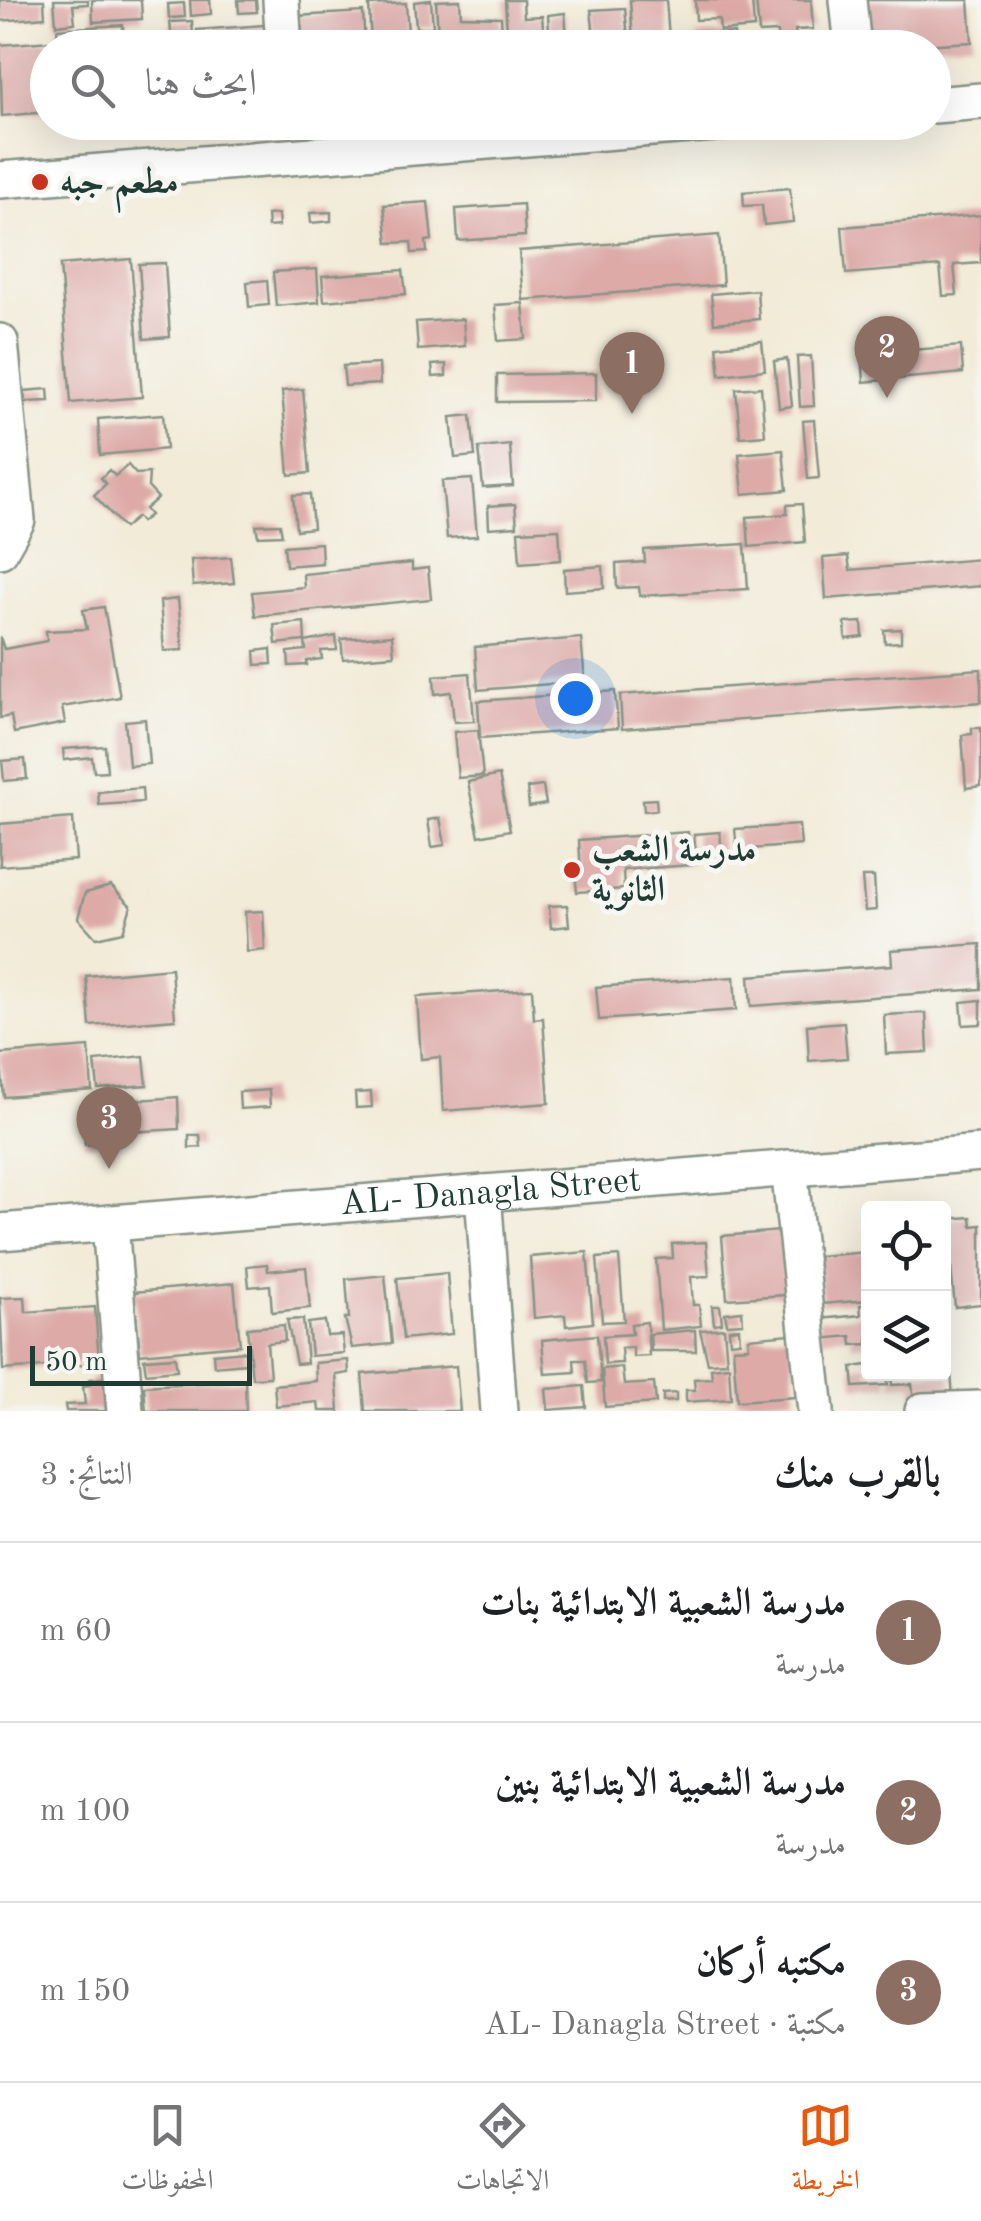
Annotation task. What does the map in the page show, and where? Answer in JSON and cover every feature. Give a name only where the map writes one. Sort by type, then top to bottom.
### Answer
[{"type":"street","points":[[281,0],[283,30]]},
{"type":"street","points":[[848,0],[851,30]]},
{"type":"street","points":[[951,103],[981,100]]},
{"type":"street","points":[[0,180],[291,140]]},
{"type":"street","points":[[0,342],[17,520],[0,550]]},
{"type":"street","name":"AL- Danagla Street","points":[[0,1232],[981,1152]]},
{"type":"street","points":[[789,1168],[816,1411]]},
{"type":"street","points":[[483,1193],[500,1411]]},
{"type":"street","points":[[110,1223],[124,1411]]},
{"type":"street","points":[[923,1411],[981,1409]]},
{"type":"building","points":[[0,0],[44,0],[45,17],[0,21]]},
{"type":"building","points":[[54,0],[88,0],[88,4],[73,5],[75,23],[56,25]]},
{"type":"building","points":[[92,0],[141,0],[142,19],[93,22]]},
{"type":"building","points":[[190,0],[210,0],[211,14],[191,16]]},
{"type":"building","points":[[238,0],[256,0],[257,12],[239,13]]},
{"type":"building","points":[[431,0],[433,27],[416,28],[414,2]]},
{"type":"building","points":[[460,0],[461,16],[501,17],[502,30],[438,30],[436,1]]},
{"type":"building","points":[[505,0],[523,0],[524,17],[542,16],[543,30],[507,30]]},
{"type":"building","points":[[630,0],[666,0],[668,30],[632,30]]},
{"type":"building","points":[[695,0],[752,0],[754,28],[720,30],[719,19],[696,20]]},
{"type":"building","points":[[756,0],[811,0],[813,29],[759,30]]},
{"type":"building","points":[[865,0],[969,0],[972,42],[951,43],[951,30],[868,30]]},
{"type":"building","points":[[184,3],[185,17],[169,18],[168,4]]},
{"type":"building","points":[[406,3],[408,30],[370,30],[369,5]]},
{"type":"building","points":[[625,8],[627,30],[593,30],[591,10]]},
{"type":"building","points":[[363,12],[364,30],[297,30],[296,16]]},
{"type":"building","points":[[565,13],[566,30],[549,30],[548,15]]},
{"type":"building","points":[[192,21],[193,30],[171,30],[170,22]]},
{"type":"building","points":[[123,25],[123,30],[57,30]]},
{"type":"building","points":[[264,25],[264,30],[197,30]]},
{"type":"building","points":[[30,43],[30,114],[2,116],[0,45]]},
{"type":"building","points":[[790,188],[793,222],[764,225],[762,205],[744,206],[743,192]]},
{"type":"building","points":[[428,202],[432,240],[426,241],[427,252],[412,253],[411,242],[388,243],[384,205]]},
{"type":"building","points":[[523,204],[525,236],[458,241],[456,209]]},
{"type":"building","points":[[331,212],[331,221],[311,223],[310,213]]},
{"type":"building","points":[[278,214],[279,226],[268,227],[267,215]]},
{"type":"building","points":[[981,215],[981,263],[954,265],[957,295],[943,296],[940,266],[846,274],[842,227]]},
{"type":"building","points":[[719,235],[723,285],[523,300],[519,251]]},
{"type":"building","points":[[131,259],[142,397],[71,403],[60,265]]},
{"type":"building","points":[[165,263],[170,337],[144,339],[139,264]]},
{"type":"building","points":[[317,269],[319,302],[276,306],[273,272]]},
{"type":"building","points":[[403,270],[406,294],[324,301],[322,276]]},
{"type":"building","points":[[267,280],[269,305],[249,307],[247,282]]},
{"type":"building","points":[[757,290],[759,319],[714,323],[711,294]]},
{"type":"building","points":[[523,303],[526,339],[498,341],[495,305]]},
{"type":"building","points":[[463,319],[465,346],[418,350],[416,322]]},
{"type":"building","points":[[762,341],[765,370],[720,375],[717,346]]},
{"type":"building","points":[[961,346],[963,373],[864,382],[862,354]]},
{"type":"building","points":[[811,356],[814,406],[800,407],[797,357]]},
{"type":"building","points":[[787,359],[792,406],[779,408],[774,361]]},
{"type":"building","points":[[379,364],[380,384],[345,386],[343,366]]},
{"type":"building","points":[[446,364],[446,376],[433,377],[432,365]]},
{"type":"building","points":[[596,373],[596,401],[497,402],[497,375]]},
{"type":"building","points":[[761,387],[765,435],[740,437],[736,389]]},
{"type":"building","points":[[48,389],[49,401],[25,402],[24,391]]},
{"type":"building","points":[[303,389],[310,473],[289,475],[282,391]]},
{"type":"building","points":[[163,414],[166,449],[100,455],[98,419]]},
{"type":"building","points":[[471,415],[475,456],[455,458],[451,417]]},
{"type":"building","points":[[814,420],[819,478],[808,479],[803,421]]},
{"type":"building","points":[[510,445],[513,486],[483,488],[479,448]]},
{"type":"building","points":[[783,450],[787,490],[743,494],[739,454]]},
{"type":"building","points":[[128,465],[136,474],[149,473],[148,487],[158,498],[145,509],[150,515],[141,522],[137,517],[124,528],[94,495],[106,484],[101,478],[109,470],[115,476]]},
{"type":"building","points":[[472,479],[477,536],[447,538],[442,481]]},
{"type":"building","points":[[310,494],[313,528],[296,530],[293,495]]},
{"type":"building","points":[[515,504],[517,526],[489,528],[488,506]]},
{"type":"building","points":[[802,504],[805,542],[749,547],[747,517],[787,514],[787,505]]},
{"type":"building","points":[[280,524],[282,535],[258,536],[256,525]]},
{"type":"building","points":[[559,529],[561,560],[520,563],[518,531]]},
{"type":"building","points":[[321,543],[322,563],[286,566],[284,546]]},
{"type":"building","points":[[745,544],[748,589],[640,596],[639,587],[617,588],[616,564],[645,562],[644,550]]},
{"type":"building","points":[[848,556],[850,570],[981,559],[981,586],[826,599],[823,558]]},
{"type":"building","points":[[231,557],[234,583],[193,586],[191,560]]},
{"type":"building","points":[[412,563],[412,570],[428,568],[431,599],[255,616],[252,592],[304,587],[303,574]]},
{"type":"building","points":[[603,566],[604,588],[565,591],[564,569]]},
{"type":"building","points":[[178,599],[183,650],[164,651],[160,601]]},
{"type":"building","points":[[104,607],[120,697],[62,707],[65,723],[14,733],[11,716],[0,718],[0,637],[4,649],[47,641],[46,631],[87,629],[83,610]]},
{"type":"building","points":[[304,622],[305,641],[276,644],[274,625]]},
{"type":"building","points":[[862,622],[863,637],[846,639],[845,623]]},
{"type":"building","points":[[901,629],[901,642],[885,643],[884,630]]},
{"type":"building","points":[[392,635],[394,655],[343,659],[341,639]]},
{"type":"building","points":[[336,636],[337,650],[321,651],[322,659],[307,661],[307,665],[289,666],[288,652],[306,650],[305,642]]},
{"type":"building","points":[[581,638],[585,681],[478,690],[475,647]]},
{"type":"building","points":[[271,649],[272,664],[256,665],[255,651]]},
{"type":"building","points":[[981,669],[981,702],[622,729],[620,695]]},
{"type":"building","points":[[470,673],[474,721],[454,722],[451,692],[435,694],[434,676]]},
{"type":"building","points":[[615,691],[618,728],[480,738],[478,701]]},
{"type":"building","points":[[145,719],[149,764],[129,766],[125,721]]},
{"type":"building","points":[[972,728],[981,728],[981,786],[966,788],[962,735],[972,734]]},
{"type":"building","points":[[478,730],[483,776],[458,778],[454,732]]},
{"type":"building","points":[[105,746],[107,771],[94,772],[92,757],[64,760],[63,749]]},
{"type":"building","points":[[25,759],[27,779],[4,781],[2,761]]},
{"type":"building","points":[[499,775],[510,830],[479,836],[468,782]]},
{"type":"building","points":[[543,786],[546,804],[529,807],[527,788]]},
{"type":"building","points":[[142,788],[143,802],[99,805],[98,792]]},
{"type":"building","points":[[656,799],[657,810],[644,811],[643,800]]},
{"type":"building","points":[[73,818],[76,860],[0,866],[0,824]]},
{"type":"building","points":[[440,818],[445,845],[432,847],[428,820]]},
{"type":"building","points":[[799,825],[801,845],[737,850],[735,829]]},
{"type":"building","points":[[688,832],[691,865],[623,870],[624,889],[577,892],[575,874],[581,873],[579,840]]},
{"type":"building","points":[[720,832],[722,853],[696,855],[694,834]]},
{"type":"building","points":[[862,877],[874,877],[876,910],[865,911]]},
{"type":"building","points":[[111,886],[131,906],[123,932],[96,938],[78,918],[85,893]]},
{"type":"building","points":[[567,905],[569,926],[551,928],[549,906]]},
{"type":"building","points":[[263,911],[265,950],[247,952],[245,912]]},
{"type":"building","points":[[981,944],[981,989],[751,1006],[749,976],[892,965],[891,950]]},
{"type":"building","points":[[171,968],[175,1019],[90,1026],[86,976]]},
{"type":"building","points":[[734,977],[736,1010],[599,1020],[596,987]]},
{"type":"building","points":[[532,989],[534,1019],[543,1018],[549,1103],[443,1111],[440,1057],[421,1059],[417,997]]},
{"type":"building","points":[[981,1000],[981,1024],[963,1025],[961,1002]]},
{"type":"building","points":[[926,1013],[928,1052],[886,1054],[884,1015]]},
{"type":"building","points":[[844,1022],[847,1058],[809,1061],[807,1025]]},
{"type":"building","points":[[89,1047],[92,1090],[4,1097],[0,1054]]},
{"type":"building","points":[[144,1056],[147,1085],[98,1089],[95,1061]]},
{"type":"building","points":[[269,1090],[270,1107],[240,1109],[239,1092]]},
{"type":"building","points":[[371,1092],[372,1107],[356,1108],[355,1093]]},
{"type":"building","points":[[178,1097],[179,1129],[113,1133],[111,1102]]},
{"type":"building","points":[[105,1110],[106,1123],[98,1124],[97,1111]]},
{"type":"building","points":[[84,1133],[95,1133],[96,1144],[85,1145]]},
{"type":"building","points":[[189,1135],[200,1135],[201,1147],[189,1148]]},
{"type":"building","points":[[971,1217],[972,1226],[981,1225],[981,1304],[955,1307],[951,1219]]},
{"type":"building","points":[[780,1231],[785,1295],[727,1299],[722,1236]]},
{"type":"building","points":[[706,1242],[709,1276],[691,1277],[693,1305],[699,1305],[701,1326],[661,1330],[656,1259],[673,1258],[672,1244]]},
{"type":"building","points":[[587,1252],[593,1323],[566,1326],[565,1315],[534,1318],[530,1257]]},
{"type":"building","points":[[861,1253],[861,1301],[822,1304],[818,1256]]},
{"type":"building","points":[[619,1256],[624,1321],[602,1322],[597,1258]]},
{"type":"building","points":[[267,1264],[268,1271],[306,1267],[310,1308],[272,1312],[270,1285],[249,1287],[247,1266]]},
{"type":"building","points":[[447,1273],[452,1334],[403,1339],[397,1278]]},
{"type":"building","points":[[385,1275],[392,1344],[352,1348],[345,1318],[349,1318],[346,1279]]},
{"type":"building","points":[[234,1283],[240,1345],[140,1354],[134,1292]]},
{"type":"building","points":[[25,1297],[26,1312],[95,1307],[99,1363],[3,1370],[0,1298]]},
{"type":"building","points":[[712,1306],[720,1306],[722,1323],[714,1324]]},
{"type":"building","points":[[742,1311],[743,1323],[727,1324],[725,1313]]},
{"type":"building","points":[[861,1315],[861,1344],[852,1345],[851,1336],[820,1339],[819,1319]]},
{"type":"building","points":[[303,1319],[307,1363],[296,1364],[287,1320]]},
{"type":"building","points":[[325,1321],[327,1336],[342,1335],[344,1353],[311,1356],[308,1323]]},
{"type":"building","points":[[647,1322],[649,1356],[633,1357],[633,1347],[621,1348],[622,1363],[605,1364],[603,1336],[632,1334],[631,1324]]},
{"type":"building","points":[[284,1325],[285,1341],[267,1343],[270,1377],[252,1378],[247,1328]]},
{"type":"building","points":[[724,1328],[727,1362],[708,1363],[700,1330]]},
{"type":"building","points":[[739,1328],[740,1341],[730,1342],[729,1329]]},
{"type":"building","points":[[695,1330],[696,1351],[651,1351],[650,1334]]},
{"type":"building","points":[[790,1334],[796,1397],[737,1401],[733,1348],[749,1347],[748,1338]]},
{"type":"building","points":[[597,1335],[601,1382],[588,1383],[585,1360],[574,1360],[575,1372],[545,1374],[542,1340]]},
{"type":"building","points":[[245,1351],[246,1363],[214,1366],[213,1354]]},
{"type":"building","points":[[175,1357],[177,1370],[146,1373],[144,1359]]},
{"type":"building","points":[[348,1360],[349,1373],[336,1375],[339,1411],[319,1411],[318,1402],[276,1406],[274,1385],[316,1381],[315,1363]]},
{"type":"building","points":[[456,1366],[460,1411],[365,1411],[362,1374]]},
{"type":"building","points":[[729,1366],[731,1399],[686,1402],[686,1390],[695,1390],[694,1379],[712,1378],[711,1368]]},
{"type":"building","points":[[861,1366],[861,1381],[888,1381],[888,1385],[854,1387],[852,1367]]},
{"type":"building","points":[[622,1367],[624,1385],[654,1383],[656,1403],[605,1407],[602,1369]]},
{"type":"building","points":[[951,1373],[953,1398],[914,1401],[912,1384],[892,1385],[892,1381],[951,1381]]},
{"type":"building","points":[[104,1378],[106,1411],[66,1411],[65,1405],[85,1404],[83,1386],[90,1385],[90,1379]]},
{"type":"building","points":[[245,1380],[246,1411],[146,1411],[144,1386]]},
{"type":"building","points":[[584,1386],[586,1407],[548,1410],[546,1389]]},
{"type":"building","points":[[676,1393],[676,1401],[663,1402],[663,1394]]},
{"type":"place","name":"مطعم جبه","points":[[40,182]]},
{"type":"place","name":"مدرسة الشعبية الابتدائية بنين","points":[[887,398]]},
{"type":"place","name":"مدرسة الشعبية الابتدائية بنات","points":[[632,414]]},
{"type":"place","name":"مدرسة الشعب الثانوية","points":[[572,870]]},
{"type":"place","name":"مكتبه أركان","points":[[109,1169]]}]
